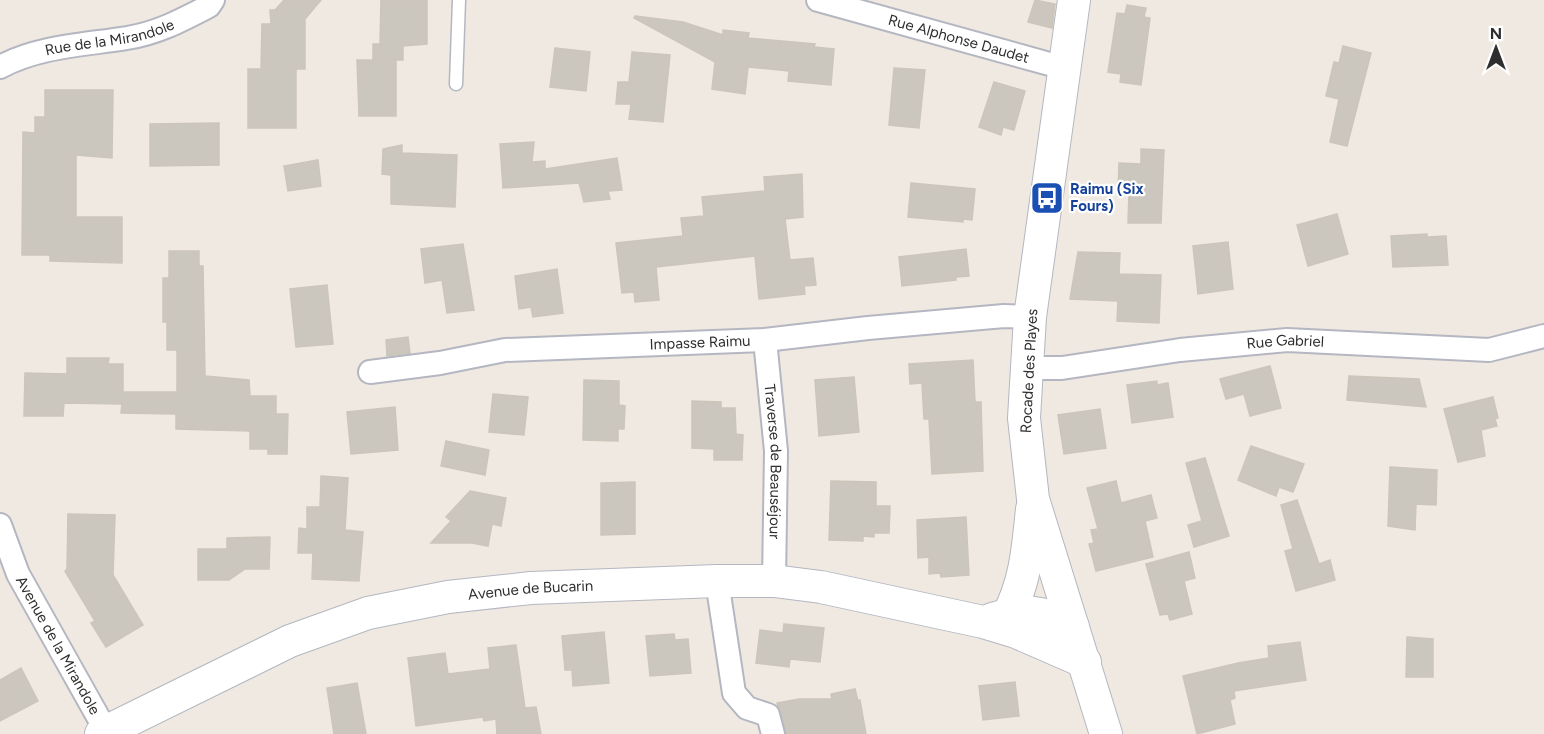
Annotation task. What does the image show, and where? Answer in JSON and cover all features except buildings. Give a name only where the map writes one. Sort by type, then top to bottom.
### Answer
[{"type":"street","name":"Rue de la Mirandole","points":[[0,66],[43,50],[129,38],[171,27],[209,6],[213,0]]},
{"type":"street","name":"Rue Alphonse Daudet","points":[[818,0],[1065,69]]},
{"type":"street","name":"Rocade des Playes","points":[[1074,0],[1030,317],[1024,418],[1033,499],[1067,617],[1085,662],[1106,734]]},
{"type":"street","name":"Impasse Raimu","points":[[370,372],[440,363],[505,350],[765,340],[1004,316],[1030,317]]},
{"type":"street","name":"Rue Gabriel","points":[[1026,368],[1062,368],[1180,350],[1287,340],[1490,350],[1544,336]]},
{"type":"street","name":"Traverse de Beauséjour","points":[[765,340],[776,451],[774,581]]},
{"type":"street","points":[[1002,623],[1020,593],[1026,567],[1033,499]]},
{"type":"street","name":"Avenue de la Mirandole","points":[[0,525],[18,574],[104,733]]},
{"type":"street","points":[[717,581],[734,693],[747,708],[768,715],[773,734]]},
{"type":"street","name":"Avenue de Bucarin","points":[[104,733],[290,641],[368,613],[448,597],[531,588],[774,581],[821,587],[1002,623],[1052,628],[1067,617]]},
{"type":"street","name":"Avenue de Bucarin","points":[[1002,623],[1085,662]]},
{"type":"lane","points":[[456,84],[459,0]]},
{"type":"place","name":"Raimu (Six Fours)","points":[[1047,198]]}]
